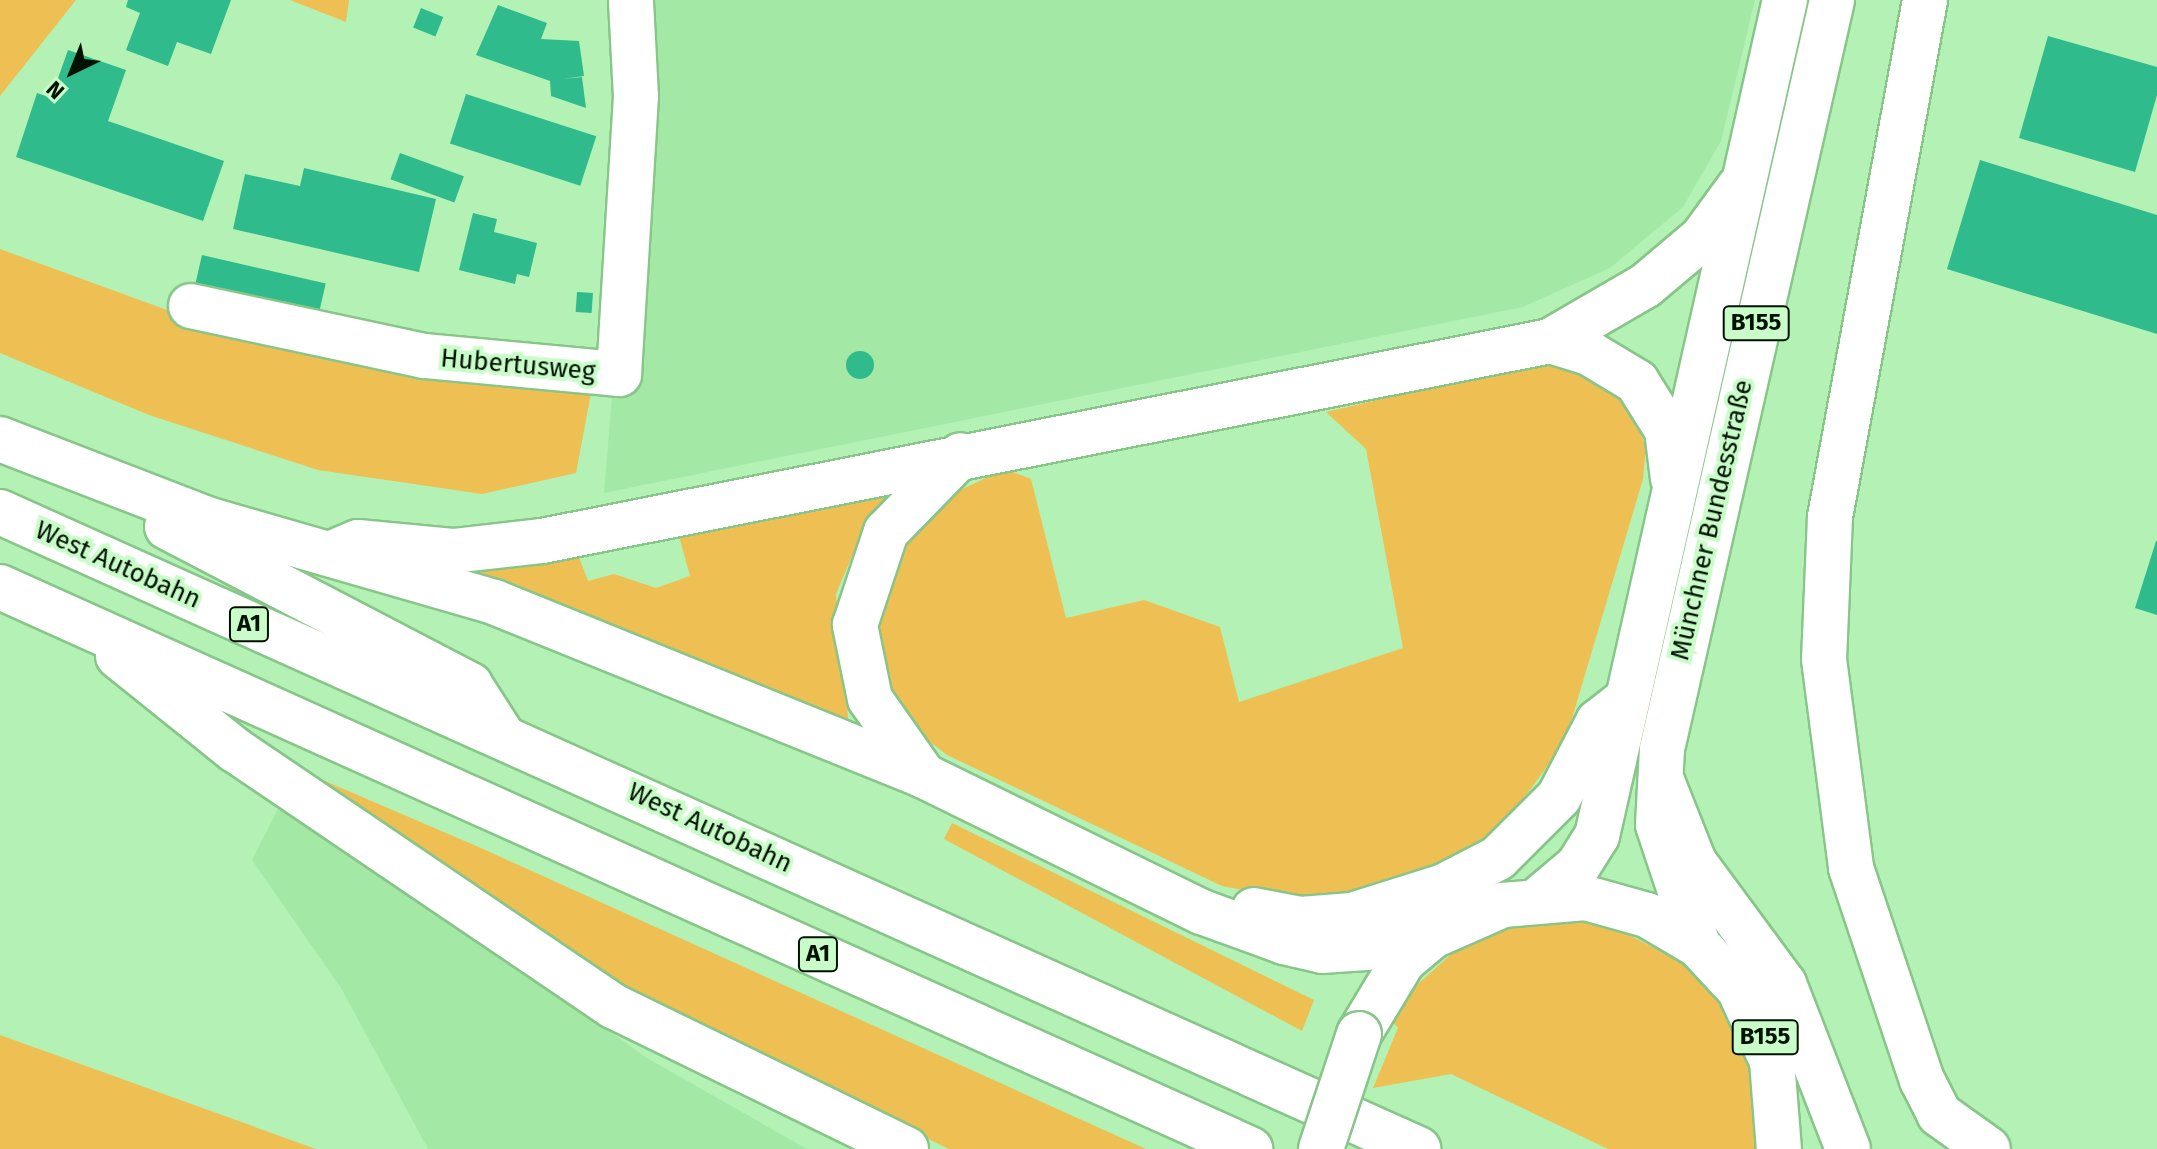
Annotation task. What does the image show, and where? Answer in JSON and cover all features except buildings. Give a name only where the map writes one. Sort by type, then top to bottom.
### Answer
[{"type":"main road","name":"Hubertusweg","points":[[191,306],[424,356],[619,374],[636,97],[631,0]]},
{"type":"main road","name":"Münchner Bundesstraße","points":[[1541,897],[1578,866],[1597,836],[1622,703],[1785,0]]},
{"type":"main road","name":"Münchner Bundesstraße","points":[[1779,1149],[1778,1093],[1762,1028],[1698,945],[1666,861],[1658,825],[1683,647],[1832,0]]},
{"type":"main road","points":[[1925,0],[1830,517],[1824,659],[1851,868],[1922,1080],[1939,1114],[1988,1149]]},
{"type":"main road","points":[[332,553],[358,542],[453,551],[542,541],[963,453],[1550,341],[1645,286],[1702,238],[1740,186]]},
{"type":"main road","points":[[1550,341],[1589,353],[1637,382],[1667,430],[1673,479]]},
{"type":"main road","points":[[0,439],[91,478],[494,602],[1252,909],[1301,919],[1352,915],[1444,886],[1498,858],[1559,797],[1598,722],[1622,703]]},
{"type":"main road","points":[[963,453],[886,532],[855,625],[870,699],[928,779],[1202,912],[1284,942],[1322,951],[1366,948],[1469,918]]},
{"type":"main road","points":[[91,478],[179,534],[470,685],[500,732]]},
{"type":"main road","name":"West Autobahn","points":[[0,512],[500,732],[1418,1149]]},
{"type":"main road","name":"A1","points":[[0,587],[1250,1149]]},
{"type":"main road","points":[[70,617],[235,750],[666,1035],[780,1119],[845,1149]]},
{"type":"main road","points":[[1662,781],[1694,862],[1784,984],[1848,1149]]},
{"type":"main road","name":"Münchner Bundesstraße","points":[[1321,1149],[1359,1034],[1403,961],[1469,918],[1541,897],[1586,898],[1647,915],[1698,945]]},
{"type":"main road","points":[[666,1035],[906,1149]]},
{"type":"shaded area","points":[[0,0],[76,0],[0,96]]},
{"type":"shaded area","points":[[290,0],[349,0],[346,22]]},
{"type":"shaded area","points":[[644,0],[1755,0],[1721,141],[1683,207],[1610,268],[1523,307],[604,493],[612,396],[634,393],[645,240]]},
{"type":"shaded area","points":[[0,249],[197,321],[591,393],[576,473],[482,494],[318,470],[149,415],[0,353]]},
{"type":"shaded area","points":[[1533,364],[1567,365],[1624,394],[1646,447],[1643,479],[1565,742],[1504,825],[1442,864],[1359,895],[1299,901],[1222,886],[947,755],[907,724],[880,684],[867,631],[918,510],[1005,469],[1031,479],[1066,618],[1144,600],[1220,627],[1239,702],[1403,648],[1366,449],[1326,412]]},
{"type":"shaded area","points":[[908,483],[864,528],[836,594],[849,727],[434,564],[576,549],[588,581],[614,574],[656,588],[690,576],[677,529]]},
{"type":"shaded area","points":[[318,778],[481,848],[1146,1149],[949,1149],[611,986]]},
{"type":"shaded area","points":[[283,799],[647,1058],[807,1149],[428,1149],[341,988],[252,860]]},
{"type":"shaded area","points":[[952,823],[1314,1000],[1302,1031],[944,839]]},
{"type":"shaded area","points":[[1530,919],[1572,919],[1629,935],[1681,962],[1713,991],[1741,1035],[1760,1099],[1757,1149],[1608,1149],[1451,1074],[1373,1088],[1398,1028],[1391,1020],[1408,993],[1456,950]]},
{"type":"shaded area","points":[[0,1035],[316,1149],[0,1149]]}]
